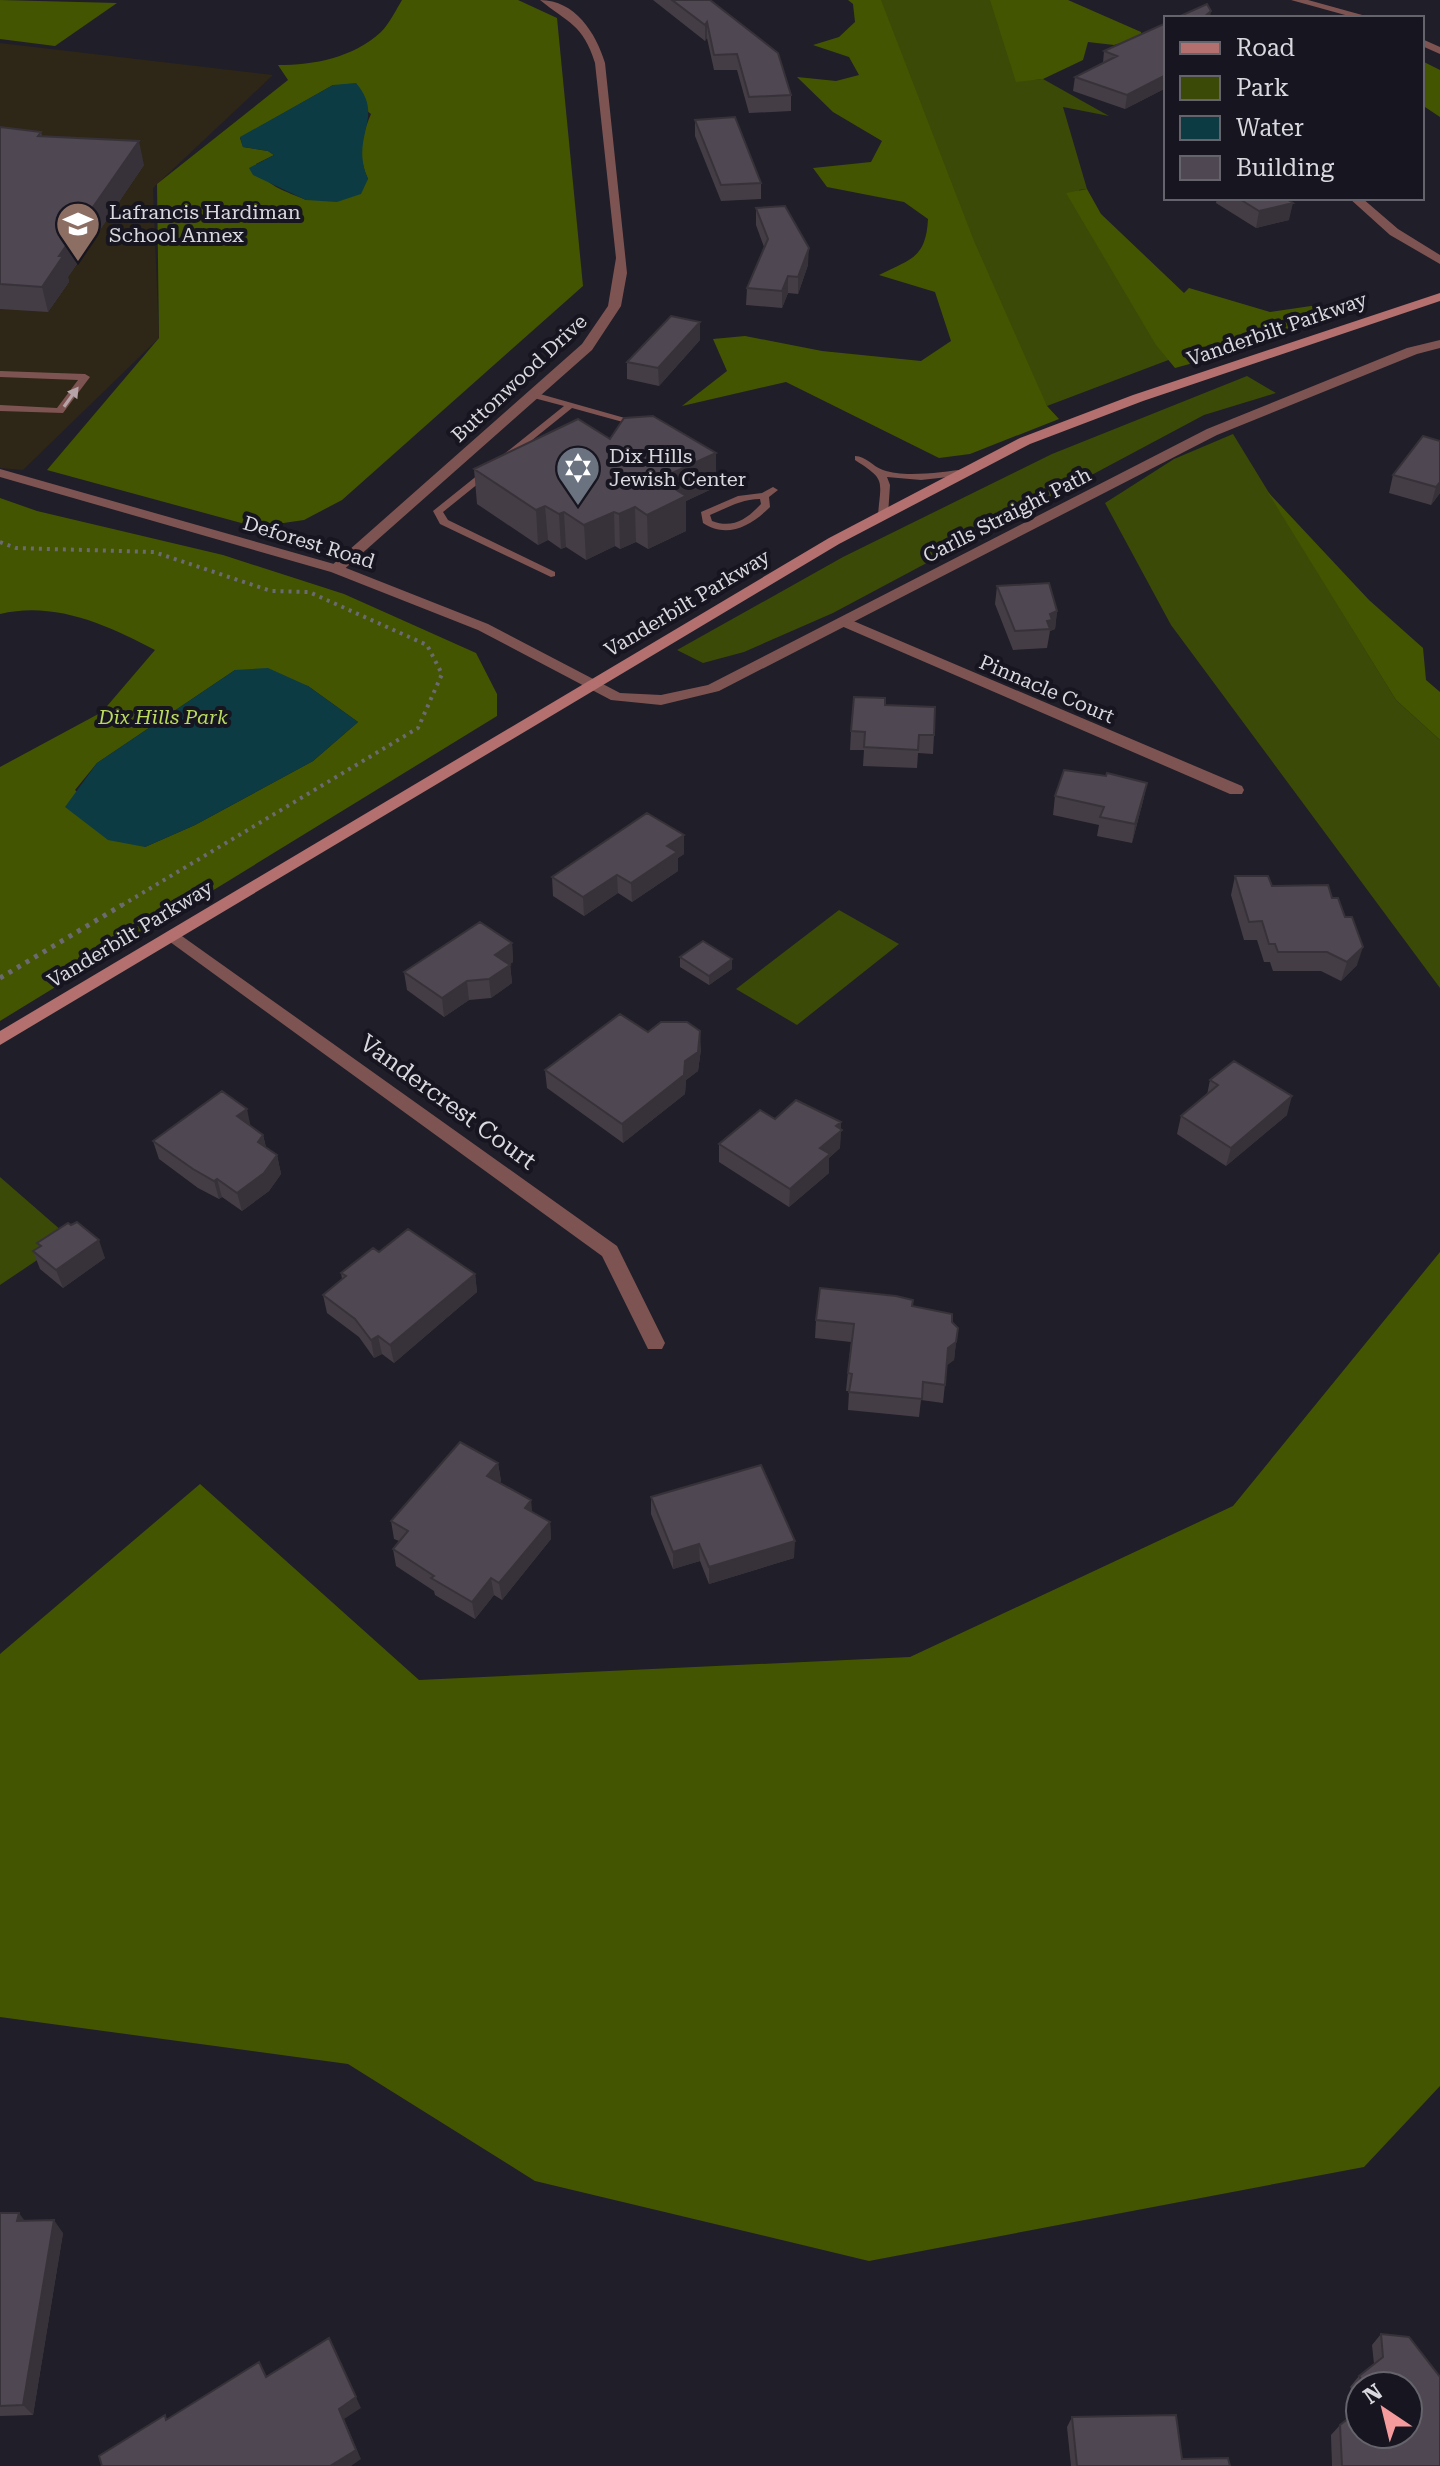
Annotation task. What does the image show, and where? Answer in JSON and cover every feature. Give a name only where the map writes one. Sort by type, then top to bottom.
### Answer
[{"type":"main road","name":"Vanderbilt Parkway","points":[[0,1039],[593,683],[883,515],[1025,441],[1138,398],[1440,297]]},
{"type":"street","name":"Buttonwood Drive","points":[[336,569],[587,347],[614,314],[622,279],[605,98],[594,36],[572,16],[545,0]]},
{"type":"street","points":[[1296,0],[1360,16]]},
{"type":"street","points":[[1357,200],[1394,232],[1440,260]]},
{"type":"street","name":"Carlls Straight Path","points":[[593,683],[617,697],[661,700],[713,688],[1212,432],[1412,351],[1440,344]]},
{"type":"street","name":"Deforest Road","points":[[0,473],[336,569],[483,627],[593,683]]},
{"type":"street","name":"Pinnacle Court","points":[[844,622],[1236,790]]},
{"type":"street","name":"Vandercrest Court","points":[[172,935],[610,1251],[655,1343]]},
{"type":"lane","points":[[0,374],[85,377],[60,411],[0,408]]},
{"type":"lane","points":[[533,395],[653,427]]},
{"type":"lane","points":[[551,574],[444,522],[438,511],[571,405]]},
{"type":"lane","points":[[858,458],[881,473],[921,477],[966,472]]},
{"type":"lane","points":[[881,473],[885,485],[883,515]]},
{"type":"lane","points":[[768,493],[766,505],[743,526],[722,529],[708,523],[705,514],[752,494],[768,493]]},
{"type":"path","points":[[0,542],[16,548],[154,552],[271,591],[309,592],[427,645],[442,674],[418,728],[0,978]]},
{"type":"shaded area","name":"Lafrancis Hardiman School Annex","points":[[0,43],[273,75],[153,188],[159,338],[23,470],[0,468]]},
{"type":"green space","points":[[0,0],[117,3],[55,46],[0,39]]},
{"type":"green space","points":[[402,0],[518,0],[557,18],[583,286],[342,500],[304,520],[256,527],[47,470],[159,338],[157,184],[288,80],[278,65],[306,64],[358,48],[381,32]],"holes":[[[333,85],[371,114],[362,146],[362,162],[368,179],[306,200],[276,187],[264,178],[256,164],[274,155],[243,147],[240,138]]]},
{"type":"green space","points":[[848,0],[881,0],[974,241],[1047,406],[1059,419],[970,454],[939,458],[786,382],[682,406],[727,371],[713,339],[745,336],[822,351],[921,361],[951,341],[935,292],[879,275],[915,256],[924,242],[928,219],[904,202],[827,187],[813,168],[871,162],[882,141],[833,112],[797,77],[836,81],[859,75],[849,57],[813,45],[839,37],[855,22],[853,4]]},
{"type":"green space","points":[[868,0],[999,0],[1033,80],[1043,79],[1109,116],[1063,107],[1087,189],[1079,190],[1179,356],[1047,406],[970,274]]},
{"type":"green space","points":[[990,0],[1068,0],[1141,32],[1141,37],[1114,45],[1088,42],[1083,60],[1043,79],[1016,82]]},
{"type":"green space","points":[[1424,62],[1440,70],[1440,117],[1424,106]]},
{"type":"green space","points":[[1087,189],[1101,214],[1184,293],[1189,288],[1270,312],[1311,306],[1356,309],[1226,354],[1175,368],[1156,345],[1066,193]]},
{"type":"green space","points":[[1247,376],[1276,393],[1204,415],[833,613],[744,652],[703,663],[677,650],[843,557],[1052,454]]},
{"type":"green space","points":[[1233,434],[1396,700],[1440,740],[1440,988],[1171,625],[1105,503],[1174,459]]},
{"type":"green space","points":[[1267,491],[1369,600],[1423,648],[1426,680],[1440,692],[1440,740],[1396,700]]},
{"type":"green space","name":"Dix Hills Park","points":[[0,498],[37,511],[223,555],[344,594],[476,653],[497,694],[497,716],[0,1021],[0,767],[102,712],[155,650],[99,624],[61,613],[20,611],[0,614]],"holes":[[[235,670],[308,686],[358,722],[313,761],[195,825],[145,847],[75,790],[97,763]]]},
{"type":"green space","points":[[839,910],[899,944],[797,1025],[736,989]]},
{"type":"green space","points":[[0,1177],[70,1238],[0,1285]]},
{"type":"green space","points":[[1440,1252],[1440,2086],[1364,2167],[869,2261],[535,2181],[348,2064],[0,2017],[0,1654],[200,1484],[419,1680],[910,1657],[1233,1506]]},
{"type":"water","points":[[356,83],[368,107],[362,151],[368,179],[361,194],[337,202],[306,200],[253,175],[249,168],[274,155],[243,147],[240,137],[333,85]]},
{"type":"water","points":[[268,668],[308,686],[358,722],[313,761],[195,825],[145,847],[108,840],[65,807],[97,763],[235,670]]},
{"type":"building","points":[[672,0],[710,0],[778,53],[791,95],[749,97],[737,54],[714,55],[707,22],[705,25]]},
{"type":"building","points":[[1207,4],[1211,11],[1205,16],[1180,16]]},
{"type":"building","points":[[1164,24],[1164,76],[1127,95],[1075,77],[1117,56],[1104,51]]},
{"type":"building","points":[[735,117],[761,183],[721,185],[695,120]]},
{"type":"building","points":[[0,127],[41,132],[38,136],[139,141],[59,256],[63,256],[42,287],[0,284]]},
{"type":"building","points":[[1241,200],[1288,200],[1293,203],[1259,211]]},
{"type":"building","points":[[785,206],[809,248],[798,277],[788,276],[782,291],[747,288],[768,239],[756,208]]},
{"type":"building","points":[[671,316],[700,322],[658,368],[627,362]]},
{"type":"building","points":[[653,416],[716,453],[668,475],[676,480],[667,484],[686,496],[647,515],[635,507],[584,525],[564,512],[559,514],[545,506],[536,510],[474,469],[578,419],[610,439],[624,418]]},
{"type":"building","points":[[1423,436],[1440,441],[1440,482],[1436,487],[1393,475]]},
{"type":"building","points":[[1049,583],[1057,611],[1050,614],[1052,620],[1047,621],[1050,629],[1015,631],[997,586]]},
{"type":"building","points":[[854,697],[885,698],[885,705],[935,707],[934,735],[919,735],[918,750],[864,747],[865,732],[851,731]]},
{"type":"building","points":[[1064,770],[1106,776],[1107,773],[1147,783],[1135,824],[1100,817],[1104,807],[1055,796]]},
{"type":"building","points":[[647,813],[684,835],[667,846],[677,852],[631,883],[617,875],[583,897],[552,877]]},
{"type":"building","points":[[1235,876],[1268,876],[1272,886],[1328,885],[1332,898],[1338,898],[1345,917],[1352,917],[1363,947],[1347,962],[1327,952],[1278,952],[1275,944],[1269,944],[1262,921],[1249,922]]},
{"type":"building","points":[[480,922],[512,943],[495,955],[510,965],[489,979],[467,981],[442,998],[404,972]]},
{"type":"building","points":[[703,941],[732,959],[709,976],[680,957]]},
{"type":"building","points":[[620,1014],[648,1032],[661,1022],[687,1022],[700,1031],[698,1052],[685,1061],[684,1075],[622,1124],[545,1070]]},
{"type":"building","points":[[1234,1061],[1292,1096],[1231,1148],[1181,1116],[1218,1085],[1210,1080]]},
{"type":"building","points":[[222,1091],[247,1109],[237,1116],[263,1135],[258,1142],[277,1155],[264,1173],[237,1193],[217,1179],[214,1181],[193,1169],[153,1141]]},
{"type":"building","points":[[796,1100],[841,1122],[836,1126],[842,1130],[820,1148],[830,1154],[790,1189],[719,1144],[760,1110],[775,1119]]},
{"type":"building","points":[[77,1222],[99,1240],[56,1270],[33,1251],[41,1246],[37,1243],[68,1223]]},
{"type":"building","points":[[408,1229],[475,1274],[390,1345],[378,1336],[371,1340],[355,1319],[323,1295],[346,1276],[341,1273],[373,1248],[379,1252]]},
{"type":"building","points":[[820,1288],[896,1296],[913,1300],[912,1306],[952,1314],[952,1322],[958,1328],[956,1342],[948,1348],[945,1385],[923,1382],[922,1399],[849,1392],[854,1324],[816,1320]]},
{"type":"building","points":[[460,1442],[498,1463],[487,1476],[531,1500],[525,1508],[550,1522],[499,1583],[491,1578],[472,1602],[431,1578],[434,1576],[393,1549],[408,1531],[391,1521]]},
{"type":"building","points":[[761,1465],[795,1541],[709,1567],[699,1544],[673,1552],[651,1497]]},
{"type":"building","points":[[0,2213],[19,2213],[17,2221],[54,2220],[23,2405],[0,2406]]},
{"type":"building","points":[[1381,2334],[1409,2337],[1440,2377],[1440,2466],[1342,2466],[1340,2425],[1344,2422],[1344,2450],[1424,2450],[1424,2370],[1367,2370],[1383,2357]]},
{"type":"building","points":[[329,2338],[356,2397],[339,2409],[356,2450],[330,2466],[102,2466],[99,2456],[165,2415],[166,2420],[259,2362],[266,2377]]},
{"type":"building","points":[[1176,2415],[1182,2459],[1228,2458],[1230,2466],[1077,2466],[1072,2417]]},
{"type":"place","name":"Lafrancis Hardiman School Annex","points":[[78,263]]},
{"type":"place","name":"Dix Hills Jewish Center","points":[[578,507]]}]
